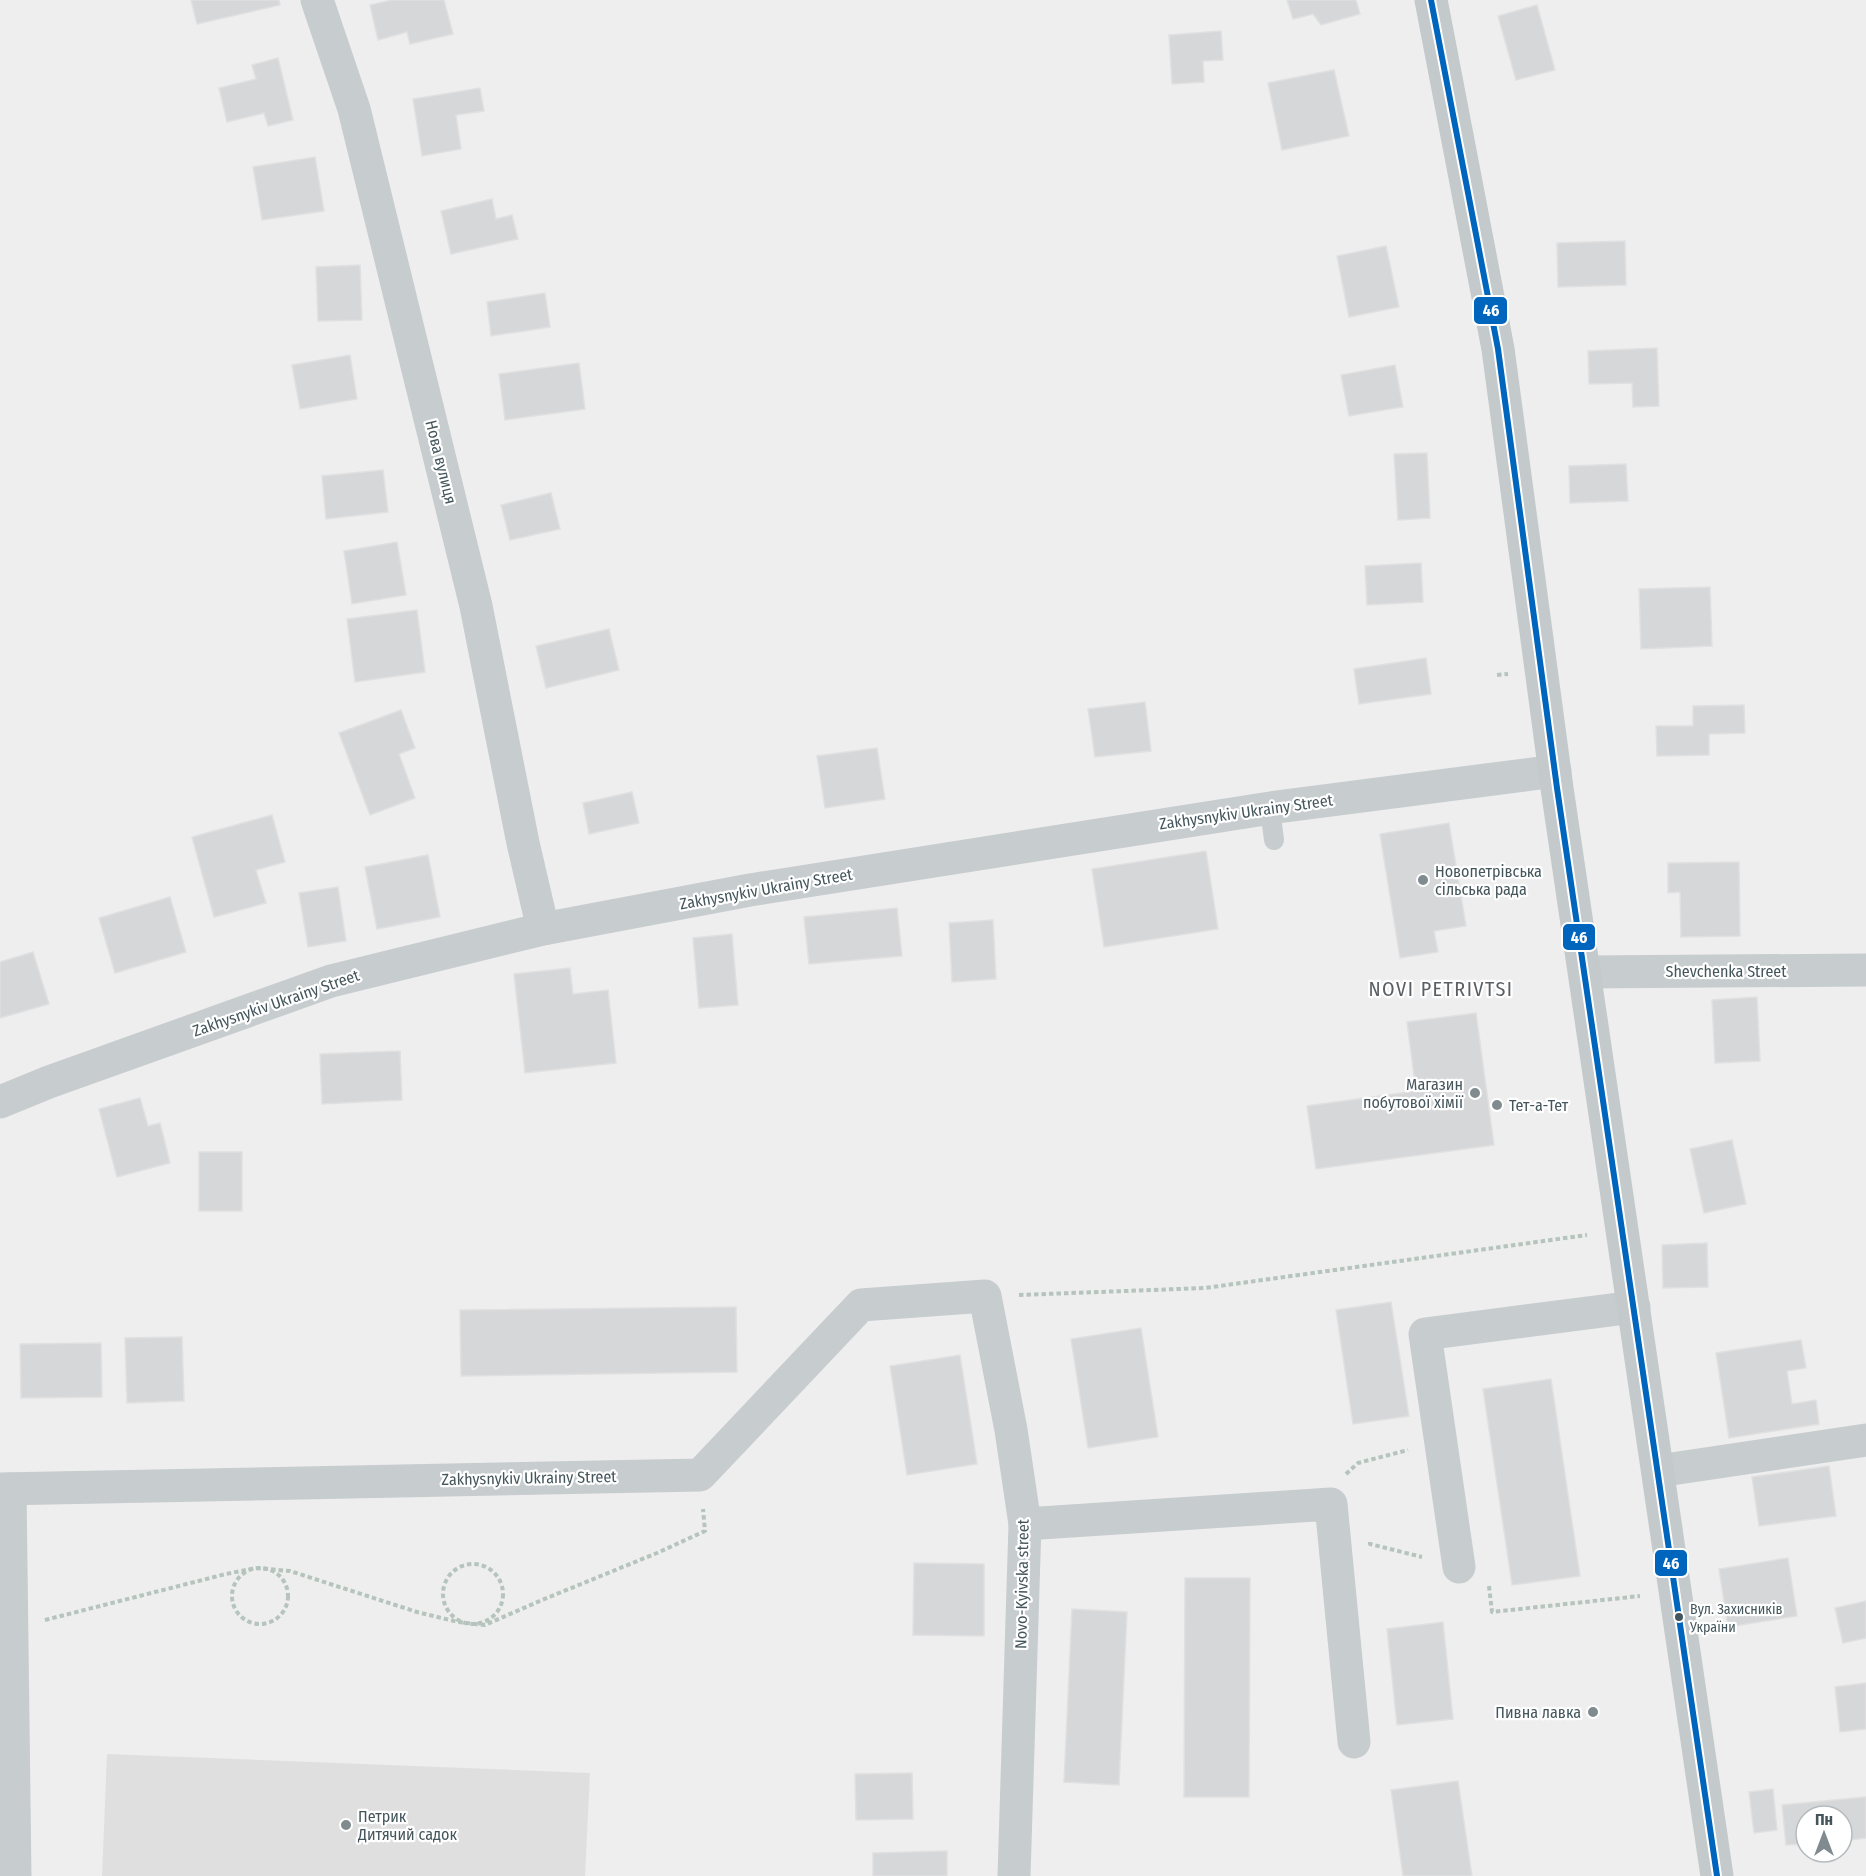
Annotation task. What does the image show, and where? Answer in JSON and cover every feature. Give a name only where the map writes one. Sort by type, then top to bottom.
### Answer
[{"type":"main road","points":[[1431,0],[1498,349],[1555,771],[1717,1876]]},
{"type":"street","name":"Нова вулиця","points":[[317,0],[354,109],[476,606],[523,843],[543,929]]},
{"type":"street","name":"Zakhysnykiv Ukrainy Street","points":[[0,1102],[49,1082],[331,981],[543,929],[750,890],[1269,808],[1555,771]]},
{"type":"street","name":"Shevchenka Street","points":[[1585,972],[1866,970]]},
{"type":"street","points":[[700,1475],[861,1305],[985,1296]]},
{"type":"street","name":"Novo-Kyivska street","points":[[985,1296],[1011,1430],[1025,1524],[1014,1876]]},
{"type":"street","points":[[1459,1567],[1425,1334],[1634,1307]]},
{"type":"street","points":[[1658,1470],[1866,1440]]},
{"type":"street","name":"Zakhysnykiv Ukrainy Street","points":[[5,1489],[700,1475]]},
{"type":"street","points":[[5,1489],[12,1627],[15,1876]]},
{"type":"street","points":[[1025,1524],[1331,1504],[1354,1742]]},
{"type":"lane","points":[[1269,808],[1274,840]]},
{"type":"path","points":[[985,1296],[1205,1288],[1622,1230]]},
{"type":"path","points":[[1308,1505],[1358,1463],[1441,1441]]},
{"type":"path","points":[[12,1627],[256,1568],[269,1569],[280,1576],[287,1587],[288,1600],[284,1612],[275,1621],[263,1625],[250,1623],[239,1617],[232,1606],[231,1593],[236,1581],[245,1572],[256,1568],[290,1571],[417,1612],[470,1624],[485,1625],[705,1531],[700,1475]]},
{"type":"path","points":[[470,1564],[481,1565],[491,1570],[499,1578],[502,1599],[499,1609],[492,1618],[482,1623],[470,1624],[460,1621],[451,1614],[445,1604],[443,1594],[445,1583],[460,1567],[470,1564]]},
{"type":"shaded area","name":"Петрик Дитячий садок","points":[[107,1754],[590,1773],[585,1876],[102,1876]]},
{"type":"building","points":[[191,0],[279,0],[280,5],[197,24]]},
{"type":"building","points":[[392,0],[444,0],[453,34],[410,44],[407,32],[378,40],[370,5]]},
{"type":"building","points":[[1287,0],[1356,0],[1360,14],[1321,25],[1313,14],[1293,19]]},
{"type":"building","points":[[1537,5],[1555,70],[1516,80],[1498,16]]},
{"type":"building","points":[[1221,31],[1223,60],[1203,61],[1204,82],[1172,84],[1169,35]]},
{"type":"building","points":[[278,58],[293,120],[268,126],[264,113],[227,122],[219,88],[256,79],[252,65]]},
{"type":"building","points":[[1334,70],[1349,136],[1282,150],[1268,83]]},
{"type":"building","points":[[480,88],[484,111],[456,115],[461,149],[422,156],[413,99]]},
{"type":"building","points":[[315,157],[324,211],[262,220],[253,167]]},
{"type":"building","points":[[492,199],[496,219],[512,215],[518,239],[451,254],[441,211]]},
{"type":"building","points":[[1625,241],[1626,285],[1558,287],[1557,243]]},
{"type":"building","points":[[1386,246],[1399,307],[1349,317],[1337,256]]},
{"type":"building","points":[[360,265],[362,320],[318,321],[316,267]]},
{"type":"building","points":[[545,293],[550,327],[491,336],[487,302]]},
{"type":"building","points":[[1657,348],[1659,406],[1633,407],[1632,383],[1589,384],[1588,351]]},
{"type":"building","points":[[350,355],[357,399],[300,409],[292,365]]},
{"type":"building","points":[[579,363],[585,409],[505,420],[499,374]]},
{"type":"building","points":[[1395,365],[1403,407],[1349,416],[1341,375]]},
{"type":"building","points":[[1427,453],[1430,518],[1398,520],[1394,454]]},
{"type":"building","points":[[1626,464],[1628,501],[1570,503],[1569,466]]},
{"type":"building","points":[[383,470],[388,512],[326,519],[322,476]]},
{"type":"building","points":[[551,493],[560,529],[510,540],[501,505]]},
{"type":"building","points":[[397,542],[406,595],[352,604],[344,551]]},
{"type":"building","points":[[1421,563],[1423,602],[1367,605],[1365,566]]},
{"type":"building","points":[[1710,587],[1712,646],[1641,649],[1639,589]]},
{"type":"building","points":[[417,610],[425,672],[355,682],[347,619]]},
{"type":"building","points":[[609,629],[619,670],[546,688],[536,646]]},
{"type":"building","points":[[1426,658],[1431,694],[1359,704],[1354,669]]},
{"type":"building","points":[[1145,702],[1151,751],[1095,757],[1088,709]]},
{"type":"building","points":[[1744,705],[1745,733],[1709,734],[1709,755],[1657,756],[1656,726],[1693,726],[1693,706]]},
{"type":"building","points":[[401,710],[415,748],[399,754],[415,798],[370,815],[339,733]]},
{"type":"building","points":[[877,748],[885,799],[825,808],[817,756]]},
{"type":"building","points":[[632,792],[639,823],[589,834],[583,803]]},
{"type":"building","points":[[272,815],[285,862],[256,870],[266,903],[214,917],[192,837]]},
{"type":"building","name":"Новопетрівська сільська рада","points":[[1449,823],[1466,926],[1434,931],[1438,952],[1400,958],[1380,834]]},
{"type":"building","points":[[1206,851],[1218,929],[1104,947],[1092,869]]},
{"type":"building","points":[[428,855],[440,917],[377,929],[365,867]]},
{"type":"building","points":[[1739,862],[1740,936],[1681,937],[1680,892],[1668,893],[1668,863]]},
{"type":"building","points":[[338,887],[346,941],[308,947],[299,893]]},
{"type":"building","points":[[170,897],[186,952],[115,973],[99,918]]},
{"type":"building","points":[[897,908],[902,956],[809,964],[804,917]]},
{"type":"building","points":[[993,920],[996,979],[952,982],[949,923]]},
{"type":"building","points":[[732,934],[738,1005],[699,1008],[693,938]]},
{"type":"building","points":[[33,952],[49,1004],[0,1018],[0,962]]},
{"type":"building","points":[[570,968],[573,994],[608,990],[616,1063],[525,1073],[514,974]]},
{"type":"building","points":[[1757,997],[1760,1061],[1715,1063],[1712,1000]]},
{"type":"building","points":[[1476,1013],[1494,1145],[1316,1169],[1307,1106],[1416,1091],[1407,1022]]},
{"type":"building","points":[[400,1051],[402,1100],[322,1104],[320,1054]]},
{"type":"building","points":[[140,1098],[148,1126],[160,1123],[170,1163],[117,1177],[99,1109]]},
{"type":"building","points":[[1732,1140],[1746,1204],[1704,1213],[1690,1149]]},
{"type":"building","points":[[199,1152],[242,1152],[242,1211],[199,1211]]},
{"type":"building","points":[[1707,1243],[1708,1287],[1663,1288],[1662,1245]]},
{"type":"building","points":[[1391,1302],[1409,1416],[1353,1424],[1336,1310]]},
{"type":"building","points":[[736,1307],[737,1372],[461,1376],[460,1310]]},
{"type":"building","points":[[1141,1328],[1158,1437],[1088,1448],[1071,1339]]},
{"type":"building","points":[[182,1337],[184,1401],[127,1403],[125,1338]]},
{"type":"building","points":[[1801,1340],[1806,1368],[1787,1371],[1792,1404],[1816,1400],[1819,1424],[1729,1438],[1716,1353]]},
{"type":"building","points":[[101,1343],[102,1397],[21,1398],[20,1344]]},
{"type":"building","points":[[960,1355],[977,1464],[907,1475],[890,1366]]},
{"type":"building","points":[[1551,1379],[1580,1576],[1512,1585],[1483,1389]]},
{"type":"building","points":[[1829,1466],[1836,1516],[1759,1526],[1752,1477]]},
{"type":"building","points":[[1788,1558],[1797,1616],[1728,1627],[1719,1569]]},
{"type":"building","points":[[914,1563],[984,1564],[984,1636],[913,1635]]},
{"type":"building","points":[[1185,1578],[1250,1578],[1249,1797],[1184,1797]]},
{"type":"building","points":[[1866,1601],[1866,1638],[1843,1643],[1835,1608]]},
{"type":"building","points":[[1072,1609],[1127,1612],[1119,1785],[1064,1782]]},
{"type":"building","points":[[1443,1622],[1453,1719],[1397,1725],[1387,1629]]},
{"type":"building","points":[[1866,1683],[1866,1729],[1840,1732],[1835,1687]]},
{"type":"building","points":[[912,1773],[913,1819],[856,1820],[855,1774]]},
{"type":"building","points":[[1458,1781],[1472,1876],[1403,1876],[1391,1790]]},
{"type":"building","points":[[1773,1789],[1777,1830],[1754,1833],[1749,1792]]},
{"type":"building","points":[[1866,1797],[1866,1838],[1854,1840],[1854,1804],[1794,1804],[1794,1845],[1786,1845],[1782,1805]]},
{"type":"building","points":[[947,1851],[947,1876],[873,1876],[873,1853]]},
{"type":"transit line","name":"46","points":[[1431,0],[1498,349],[1557,788],[1717,1876]]},
{"type":"place","name":"Новопетрівська сільська рада","points":[[1423,880]]},
{"type":"place","name":"Магазин побутової хімії","points":[[1475,1093]]},
{"type":"place","name":"Тет-а-Тет","points":[[1497,1105]]},
{"type":"place","name":"Вул. Захисників України","points":[[1679,1617]]},
{"type":"place","name":"Пивна лавка","points":[[1593,1712]]},
{"type":"place","name":"Петрик Дитячий садок","points":[[346,1825]]},
{"type":"district","name":"NOVI PETRIVTSI","points":[[1441,989]]}]
